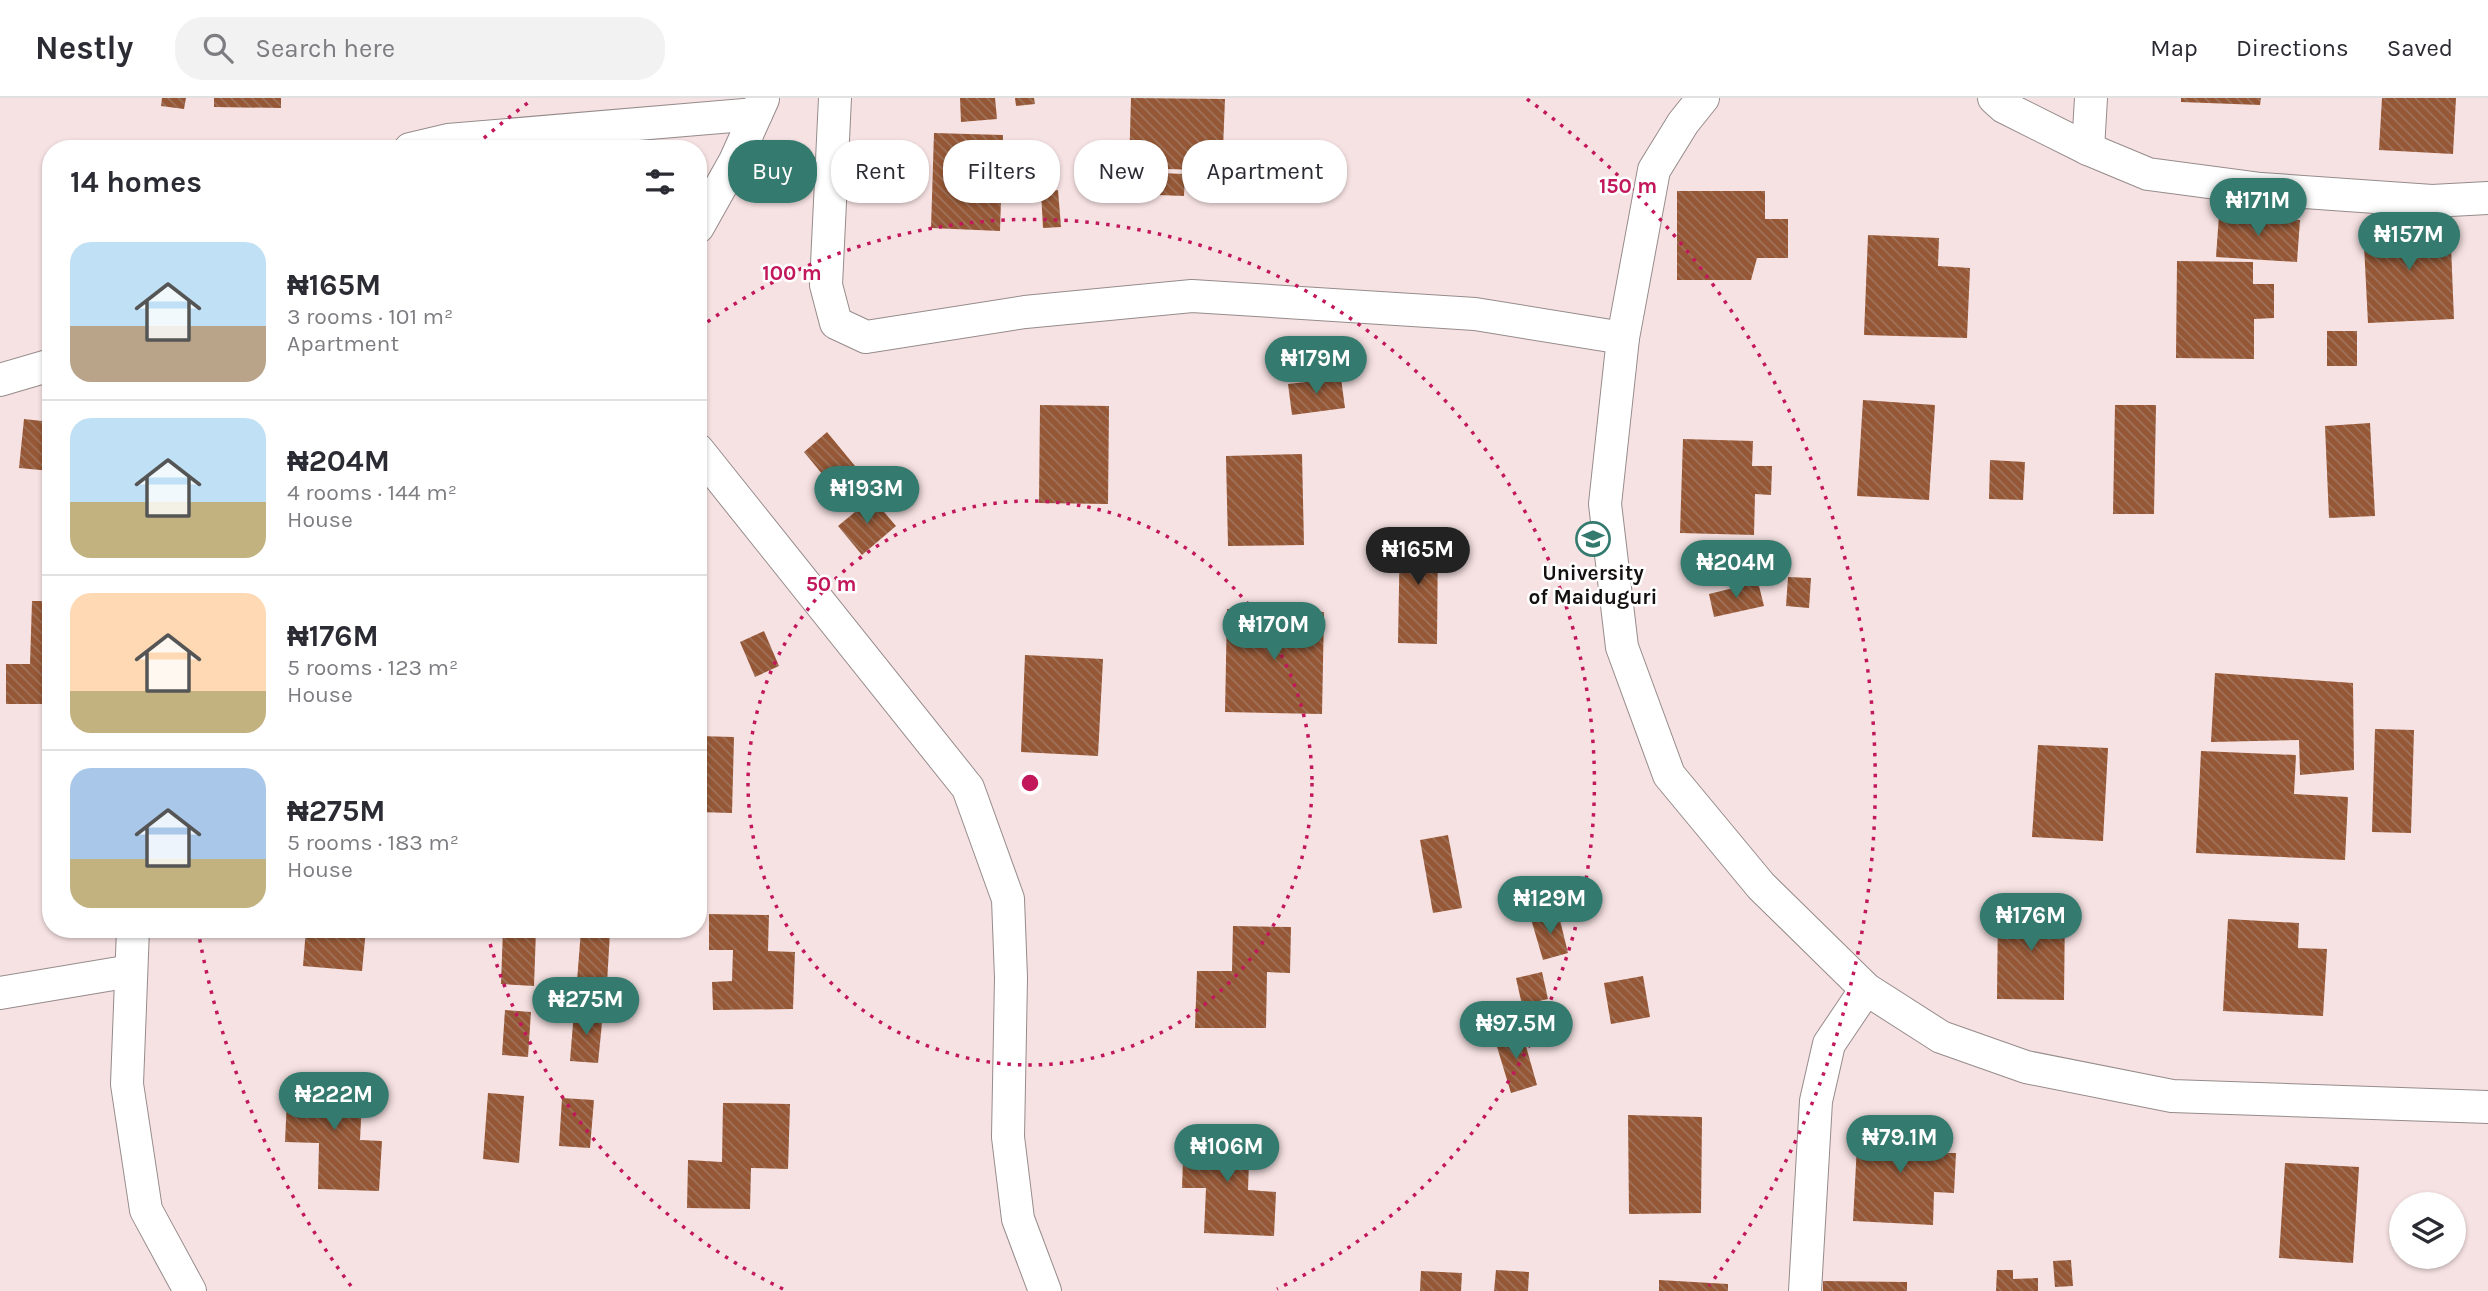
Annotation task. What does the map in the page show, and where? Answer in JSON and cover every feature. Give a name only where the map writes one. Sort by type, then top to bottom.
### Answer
[{"type":"street","points":[[835,98],[826,285],[835,323],[866,337],[1025,312],[1192,296],[1475,314],[1623,338]]},
{"type":"street","points":[[1703,98],[1683,123],[1654,170],[1623,338],[1605,503],[1622,647],[1669,775],[1761,886],[1866,989],[1941,1037],[2026,1067],[2172,1096],[2488,1107]]},
{"type":"street","points":[[1994,98],[2004,107],[2088,149],[2148,174],[2261,189],[2432,201],[2488,198]]},
{"type":"street","points":[[2088,149],[2091,98]]},
{"type":"street","points":[[444,140],[760,106]]},
{"type":"street","points":[[707,211],[735,161],[760,106]]},
{"type":"street","points":[[0,380],[42,368]]},
{"type":"street","points":[[707,461],[968,788],[1008,899],[1011,978],[1008,1137],[1018,1219],[1045,1291]]},
{"type":"street","points":[[133,938],[127,1084],[146,1210],[191,1291]]},
{"type":"street","points":[[0,993],[131,971]]},
{"type":"street","points":[[1805,1291],[1816,1101],[1829,1044],[1866,989]]},
{"type":"shaded area","name":"University of Maiduguri","points":[[0,98],[2488,98],[2488,1291],[0,1291]]},
{"type":"building","points":[[162,98],[186,98],[184,109],[161,106]]},
{"type":"building","points":[[214,98],[281,98],[281,108],[214,107]]},
{"type":"building","points":[[960,98],[995,98],[997,119],[961,122]]},
{"type":"building","points":[[1015,98],[1034,98],[1035,104],[1016,106]]},
{"type":"building","points":[[1131,98],[1225,99],[1223,140],[1182,140],[1182,169],[1168,169],[1168,140],[1130,140]]},
{"type":"building","points":[[2181,98],[2261,98],[2260,105],[2181,102]]},
{"type":"building","points":[[2382,98],[2456,98],[2453,154],[2379,150]]},
{"type":"building","points":[[934,133],[1003,135],[1003,140],[943,140],[943,203],[1001,203],[1000,231],[931,228]]},
{"type":"building","points":[[1168,173],[1182,174],[1182,196],[1168,195]]},
{"type":"building","points":[[1677,191],[1765,191],[1765,219],[1788,219],[1788,258],[1757,258],[1751,280],[1677,280]]},
{"type":"building","points":[[1042,203],[1059,203],[1061,227],[1043,228]]},
{"type":"building","points":[[2219,215],[2300,220],[2297,262],[2216,257]]},
{"type":"building","points":[[2450,222],[2454,319],[2368,323],[2363,226]]},
{"type":"building","points":[[1868,235],[1939,238],[1938,266],[1970,268],[1967,338],[1864,335]]},
{"type":"building","points":[[2177,261],[2253,262],[2253,284],[2274,284],[2274,318],[2254,319],[2254,359],[2176,358]]},
{"type":"building","points":[[2327,331],[2357,331],[2357,366],[2327,366]]},
{"type":"building","points":[[1341,378],[1345,408],[1292,415],[1288,384]]},
{"type":"building","points":[[1863,400],[1935,405],[1929,500],[1857,496]]},
{"type":"building","points":[[1040,405],[1109,406],[1108,504],[1039,503]]},
{"type":"building","points":[[2115,405],[2156,405],[2154,514],[2113,514]]},
{"type":"building","points":[[24,419],[42,421],[42,470],[19,468]]},
{"type":"building","points":[[2370,423],[2375,516],[2329,518],[2325,426]]},
{"type":"building","points":[[827,432],[855,466],[832,486],[804,452]]},
{"type":"building","points":[[1683,439],[1753,441],[1752,466],[1772,466],[1771,495],[1755,494],[1754,535],[1680,533]]},
{"type":"building","points":[[1302,454],[1304,545],[1228,546],[1226,456]]},
{"type":"building","points":[[1990,460],[2025,462],[2023,500],[1989,499]]},
{"type":"building","points":[[872,498],[896,526],[862,555],[838,526]]},
{"type":"building","points":[[1400,531],[1438,531],[1437,644],[1398,643]]},
{"type":"building","points":[[1788,577],[1811,578],[1809,608],[1786,606]]},
{"type":"building","points":[[1758,582],[1764,606],[1714,617],[1709,594]]},
{"type":"building","points":[[32,601],[42,601],[42,704],[6,704],[6,664],[30,664]]},
{"type":"building","points":[[1227,609],[1324,612],[1322,714],[1225,712]]},
{"type":"building","points":[[764,631],[779,666],[755,677],[740,642]]},
{"type":"building","points":[[1025,655],[1103,659],[1098,756],[1021,752]]},
{"type":"building","points":[[2215,673],[2353,683],[2354,770],[2300,775],[2299,740],[2211,742]]},
{"type":"building","points":[[2375,729],[2414,730],[2411,833],[2372,832]]},
{"type":"building","points":[[707,736],[734,737],[732,813],[707,812]]},
{"type":"building","points":[[2038,745],[2108,748],[2103,841],[2032,837]]},
{"type":"building","points":[[2201,751],[2296,755],[2294,794],[2348,797],[2345,860],[2196,853]]},
{"type":"building","points":[[1448,835],[1462,908],[1433,913],[1420,840]]},
{"type":"building","points":[[1998,907],[2065,907],[2064,1000],[1997,999]]},
{"type":"building","points":[[1558,912],[1568,953],[1543,960],[1531,919]]},
{"type":"building","points":[[709,914],[769,915],[768,951],[795,952],[793,1009],[713,1010],[712,982],[732,981],[733,950],[709,950]]},
{"type":"building","points":[[2228,919],[2299,923],[2298,948],[2327,949],[2323,1016],[2223,1011]]},
{"type":"building","points":[[1233,926],[1291,927],[1290,973],[1267,972],[1266,1028],[1195,1028],[1197,971],[1232,971]]},
{"type":"building","points":[[305,938],[365,938],[362,971],[303,966]]},
{"type":"building","points":[[503,938],[536,938],[534,986],[501,984]]},
{"type":"building","points":[[580,938],[610,938],[607,983],[577,981]]},
{"type":"building","points":[[1542,972],[1548,999],[1522,1005],[1516,978]]},
{"type":"building","points":[[1643,976],[1650,1017],[1611,1024],[1604,983]]},
{"type":"building","points":[[505,1010],[531,1012],[528,1057],[502,1055]]},
{"type":"building","points":[[574,1011],[603,1013],[598,1063],[570,1061]]},
{"type":"building","points":[[1521,1029],[1537,1085],[1511,1093],[1494,1037]]},
{"type":"building","points":[[288,1078],[363,1081],[360,1140],[382,1141],[379,1191],[318,1189],[319,1143],[285,1142]]},
{"type":"building","points":[[488,1093],[524,1096],[519,1163],[483,1159]]},
{"type":"building","points":[[562,1098],[594,1100],[590,1148],[559,1146]]},
{"type":"building","points":[[723,1103],[790,1104],[788,1169],[751,1168],[750,1209],[687,1208],[688,1160],[722,1162]]},
{"type":"building","points":[[1628,1115],[1702,1117],[1701,1213],[1629,1214]]},
{"type":"building","points":[[1858,1126],[1940,1129],[1938,1153],[1956,1153],[1954,1193],[1934,1192],[1933,1225],[1853,1221]]},
{"type":"building","points":[[1184,1131],[1250,1133],[1248,1190],[1276,1192],[1274,1236],[1204,1233],[1206,1188],[1182,1188]]},
{"type":"building","points":[[2285,1163],[2359,1167],[2353,1263],[2279,1258]]},
{"type":"building","points":[[2071,1260],[2073,1286],[2055,1287],[2053,1261]]},
{"type":"building","points":[[1496,1270],[1529,1272],[1528,1291],[1494,1291]]},
{"type":"building","points":[[1997,1270],[2013,1270],[2013,1279],[2038,1278],[2038,1291],[1996,1291]]},
{"type":"building","points":[[1421,1271],[1462,1273],[1461,1291],[1420,1291]]},
{"type":"building","points":[[1659,1280],[1728,1284],[1728,1291],[1659,1291]]},
{"type":"building","points":[[1823,1281],[1907,1282],[1907,1291],[1823,1291]]},
{"type":"place","name":"University of Maiduguri","points":[[1593,539]]}]
